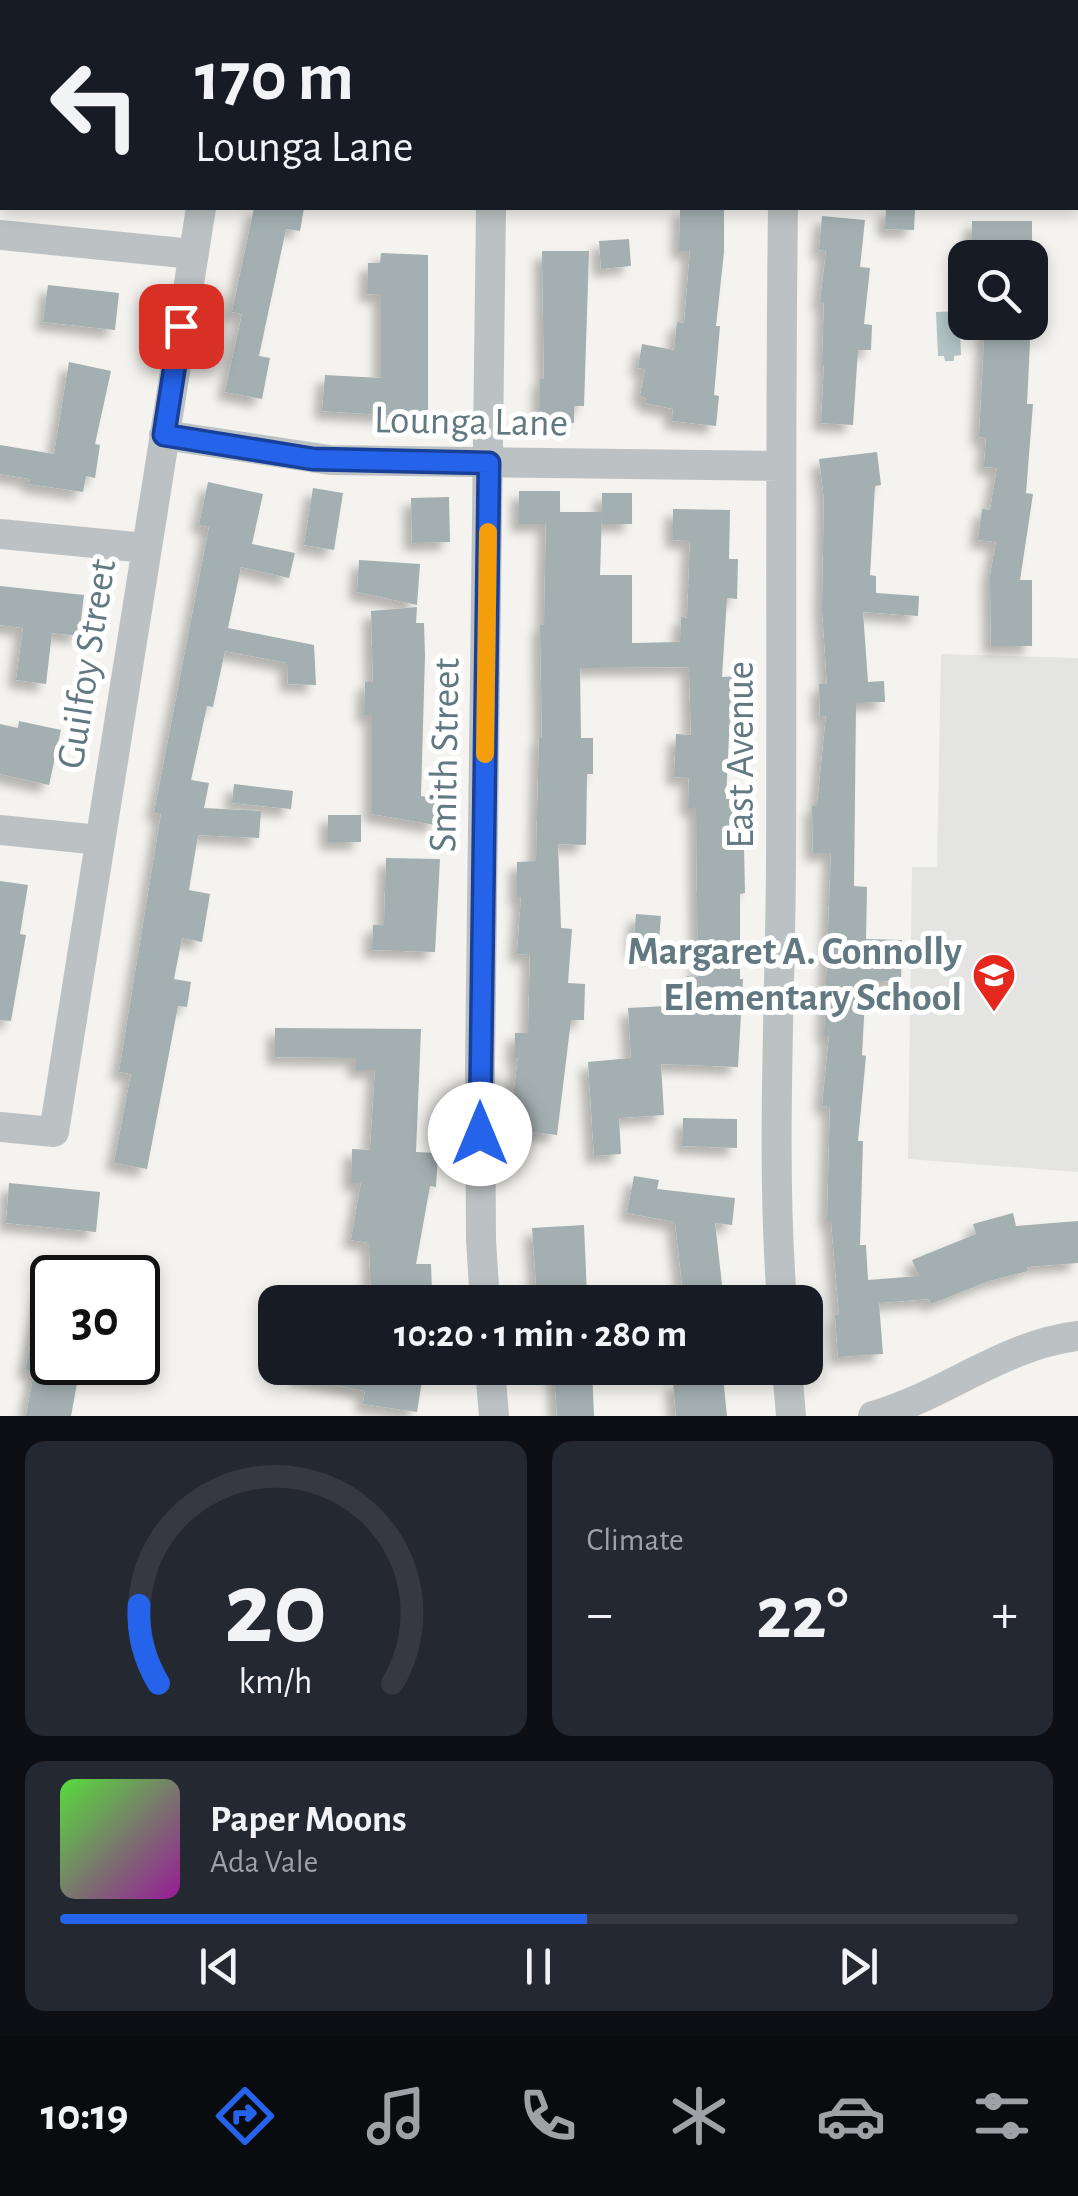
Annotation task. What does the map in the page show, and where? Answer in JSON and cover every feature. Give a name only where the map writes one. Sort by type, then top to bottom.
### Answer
[{"type":"street","name":"Guilfoy Street","points":[[0,1128],[54,1132],[201,210]]},
{"type":"street","name":"Smith Street","points":[[485,1285],[480,1064],[492,210]]},
{"type":"street","name":"East Avenue","points":[[781,1285],[776,1214],[783,210]]},
{"type":"street","points":[[0,235],[193,254]]},
{"type":"street","name":"Lounga Lane","points":[[164,435],[313,459],[779,466]]},
{"type":"street","points":[[0,534],[146,548]]},
{"type":"street","points":[[0,830],[100,840]]},
{"type":"street","points":[[873,1416],[904,1407],[986,1364],[1045,1340],[1078,1336]]},
{"type":"street","points":[[491,1385],[494,1416]]},
{"type":"street","points":[[788,1385],[791,1416]]},
{"type":"shaded area","points":[[948,311],[948,340],[960,340],[961,355],[954,356],[954,361],[938,356],[936,312]]},
{"type":"shaded area","name":"Margaret A. Connolly Elementary School","points":[[941,654],[1078,658],[1078,1172],[908,1159],[912,867],[937,867]]},
{"type":"building","points":[[254,210],[304,210],[300,231],[286,229],[259,356],[270,358],[262,399],[225,392],[242,314],[232,312]]},
{"type":"building","points":[[680,210],[724,210],[716,326],[720,326],[714,395],[719,396],[716,426],[672,421],[673,409],[645,403],[646,398],[640,396],[645,369],[638,368],[642,344],[674,350],[677,322],[684,323],[690,251],[679,251]]},
{"type":"building","points":[[886,210],[915,210],[914,230],[885,229]]},
{"type":"building","points":[[822,216],[865,220],[860,267],[870,268],[864,324],[872,325],[871,350],[858,350],[853,425],[821,423],[824,303],[820,302],[826,251],[819,250]]},
{"type":"building","points":[[972,221],[1032,221],[1032,240],[972,240]]},
{"type":"building","points":[[629,239],[631,266],[601,269],[599,241]]},
{"type":"building","points":[[542,251],[589,251],[584,406],[574,406],[574,423],[540,423],[540,379],[544,379]]},
{"type":"building","points":[[381,253],[428,255],[428,418],[322,411],[325,375],[381,378],[381,295],[367,294],[368,263],[380,263]]},
{"type":"building","points":[[48,285],[119,293],[115,330],[43,322]]},
{"type":"building","points":[[984,340],[1030,340],[1027,404],[1033,404],[1026,493],[1033,494],[1020,580],[1032,580],[1032,646],[991,646],[990,576],[996,542],[978,540],[982,509],[990,510],[997,468],[984,467],[986,438],[979,437]]},
{"type":"building","points":[[69,362],[111,371],[95,444],[100,445],[95,478],[86,476],[83,492],[29,484],[30,479],[0,474],[0,445],[54,454]]},
{"type":"building","points":[[877,452],[881,485],[875,486],[870,575],[876,576],[876,593],[919,596],[918,616],[863,612],[868,682],[884,681],[885,702],[856,703],[854,886],[867,887],[866,939],[902,940],[901,982],[866,980],[862,1055],[866,1056],[858,1141],[863,1141],[860,1245],[866,1245],[868,1280],[919,1276],[912,1260],[976,1234],[973,1224],[1013,1213],[1016,1226],[1078,1221],[1078,1263],[1027,1267],[1028,1271],[989,1281],[931,1304],[929,1299],[879,1303],[883,1354],[838,1357],[835,1315],[839,1314],[831,1221],[827,1221],[830,1107],[822,1106],[829,1036],[824,1036],[831,853],[813,853],[812,806],[817,806],[826,716],[820,717],[819,684],[827,684],[822,608],[824,499],[819,459]]},
{"type":"building","points":[[208,482],[263,494],[252,544],[295,553],[289,578],[241,567],[228,628],[314,645],[316,685],[288,684],[287,663],[225,651],[213,707],[207,706],[191,780],[209,783],[204,808],[261,811],[259,838],[198,835],[189,890],[210,894],[202,942],[182,938],[174,979],[191,982],[187,1007],[178,1006],[147,1169],[114,1163],[131,1074],[119,1072],[161,814],[154,813],[209,527],[199,525]]},
{"type":"building","points":[[313,488],[343,493],[334,550],[304,545]]},
{"type":"building","points":[[519,491],[560,491],[560,512],[602,512],[600,575],[632,575],[632,643],[680,642],[681,617],[687,618],[690,541],[673,540],[673,509],[730,510],[729,559],[738,559],[737,599],[727,598],[722,677],[741,676],[742,715],[730,715],[726,799],[743,799],[745,893],[740,894],[743,979],[738,1067],[661,1064],[664,1115],[619,1118],[621,1154],[594,1156],[588,1062],[631,1058],[628,1008],[686,1005],[687,976],[698,977],[696,808],[688,808],[689,778],[674,777],[676,734],[691,735],[689,667],[580,668],[581,738],[593,738],[593,774],[587,774],[586,845],[558,844],[561,928],[572,929],[568,983],[585,984],[584,1020],[571,1020],[557,1135],[509,1129],[518,1058],[514,1058],[515,1033],[528,1033],[530,955],[517,954],[521,897],[517,897],[517,862],[536,861],[542,738],[540,625],[544,625],[546,524],[519,524]]},
{"type":"building","points":[[602,493],[632,493],[632,524],[602,524]]},
{"type":"building","points":[[449,497],[450,542],[412,543],[411,498]]},
{"type":"building","points":[[359,560],[420,564],[417,605],[357,592]]},
{"type":"building","points":[[0,586],[84,595],[79,636],[52,633],[46,684],[16,680],[23,628],[0,625]]},
{"type":"building","points":[[417,607],[416,623],[424,623],[425,656],[421,796],[440,799],[435,825],[372,814],[372,715],[364,715],[365,682],[373,682],[371,611]]},
{"type":"building","points":[[19,721],[61,730],[49,785],[0,774],[0,724],[18,728]]},
{"type":"building","points":[[234,784],[293,791],[291,809],[232,803]]},
{"type":"building","points":[[328,815],[361,815],[361,842],[328,842]]},
{"type":"building","points":[[386,858],[440,859],[435,952],[372,950],[373,925],[384,925]]},
{"type":"building","points":[[0,881],[28,885],[20,934],[26,935],[11,1021],[0,1020]]},
{"type":"building","points":[[636,914],[661,916],[658,952],[633,950]]},
{"type":"building","points":[[275,1028],[421,1029],[416,1152],[438,1153],[436,1187],[430,1186],[416,1264],[431,1264],[432,1285],[371,1285],[369,1243],[351,1240],[361,1183],[351,1183],[352,1149],[370,1150],[375,1070],[356,1070],[356,1058],[275,1057]]},
{"type":"building","points":[[683,1118],[737,1119],[737,1148],[682,1146]]},
{"type":"building","points":[[634,1176],[659,1180],[657,1189],[735,1198],[732,1225],[715,1223],[722,1285],[682,1285],[675,1222],[627,1213]]},
{"type":"building","points":[[9,1183],[100,1192],[96,1232],[6,1223]]},
{"type":"building","points":[[584,1225],[587,1285],[536,1285],[532,1228]]},
{"type":"building","points":[[32,1385],[77,1385],[71,1416],[26,1416]]},
{"type":"building","points":[[336,1385],[421,1385],[417,1412],[363,1404],[365,1391]]},
{"type":"building","points":[[555,1385],[593,1385],[594,1416],[557,1416]]},
{"type":"building","points":[[673,1385],[724,1385],[727,1416],[676,1416]]},
{"type":"slow traffic","points":[[485,754],[488,532]]},
{"type":"place","name":"Margaret A. Connolly Elementary School","points":[[994,1013]]},
{"type":"route","points":[[181,326],[164,435],[313,459],[489,463],[480,1134]]}]
